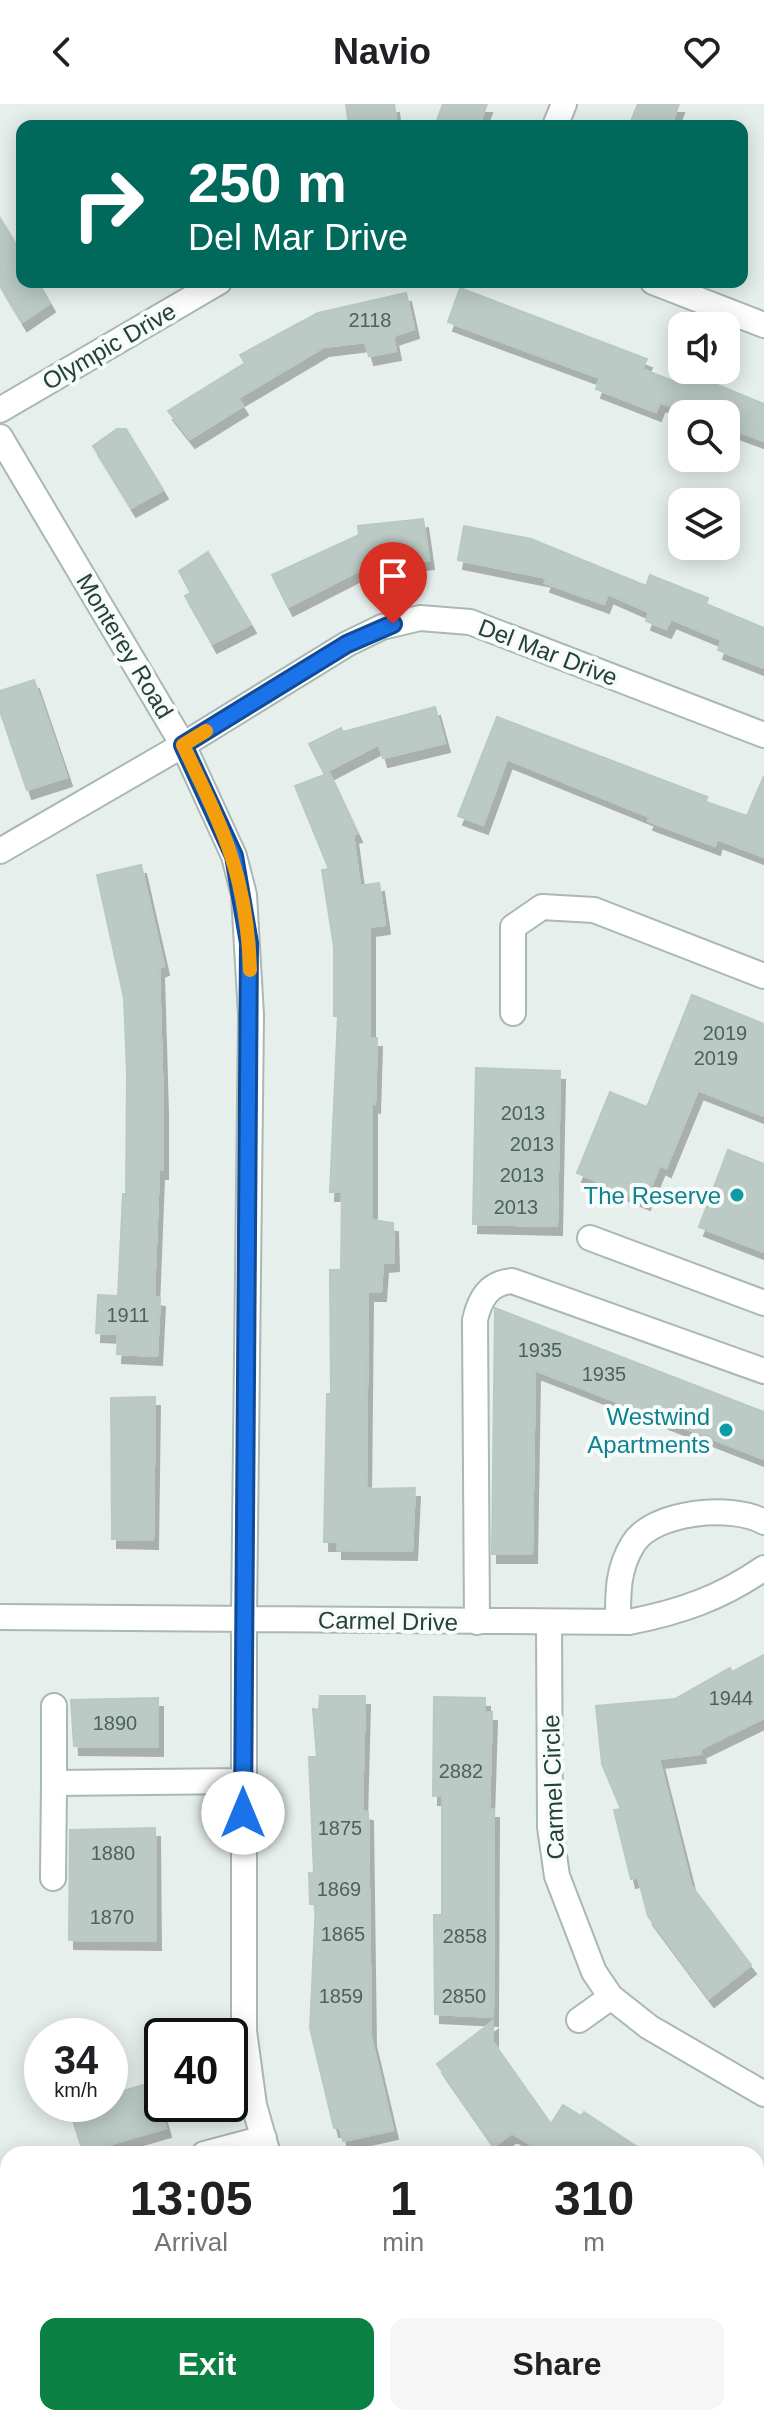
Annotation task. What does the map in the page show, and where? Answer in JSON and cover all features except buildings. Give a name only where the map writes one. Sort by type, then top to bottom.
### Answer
[{"type":"street","name":"Olympic Drive","points":[[0,410],[209,288]]},
{"type":"street","points":[[668,288],[764,325]]},
{"type":"street","name":"Monterey Road","points":[[0,437],[183,745],[234,856],[249,943],[244,2031],[254,2105],[266,2146]]},
{"type":"street","name":"Del Mar Drive","points":[[0,851],[183,745],[347,644],[382,627],[420,618],[470,622],[764,735]]},
{"type":"street","points":[[513,1013],[513,927],[542,907],[594,910],[764,976]]},
{"type":"street","points":[[590,1238],[764,1303]]},
{"type":"street","points":[[477,1622],[475,1320],[479,1303],[498,1282],[512,1281],[764,1371]]},
{"type":"street","points":[[618,1622],[618,1576],[634,1541],[669,1519],[725,1510],[764,1522]]},
{"type":"street","name":"Carmel Drive","points":[[0,1617],[618,1622],[680,1612],[732,1591],[764,1568]]},
{"type":"street","name":"Carmel Circle","points":[[549,1623],[550,1827],[557,1876],[594,1972],[611,1997],[649,2027],[764,2094]]},
{"type":"street","points":[[53,1878],[54,1706]]},
{"type":"street","points":[[54,1783],[243,1781]]},
{"type":"street","points":[[579,2020],[611,1997]]},
{"type":"slow traffic","points":[[206,731],[183,745],[234,856],[244,895],[250,970]]},
{"type":"place","name":"The Reserve","points":[[737,1195]]},
{"type":"place","name":"Westwind Apartments","points":[[726,1430]]},
{"type":"route","points":[[243,1813],[251,1015],[249,943],[244,895],[234,856],[183,745],[347,644],[393,624]]}]
